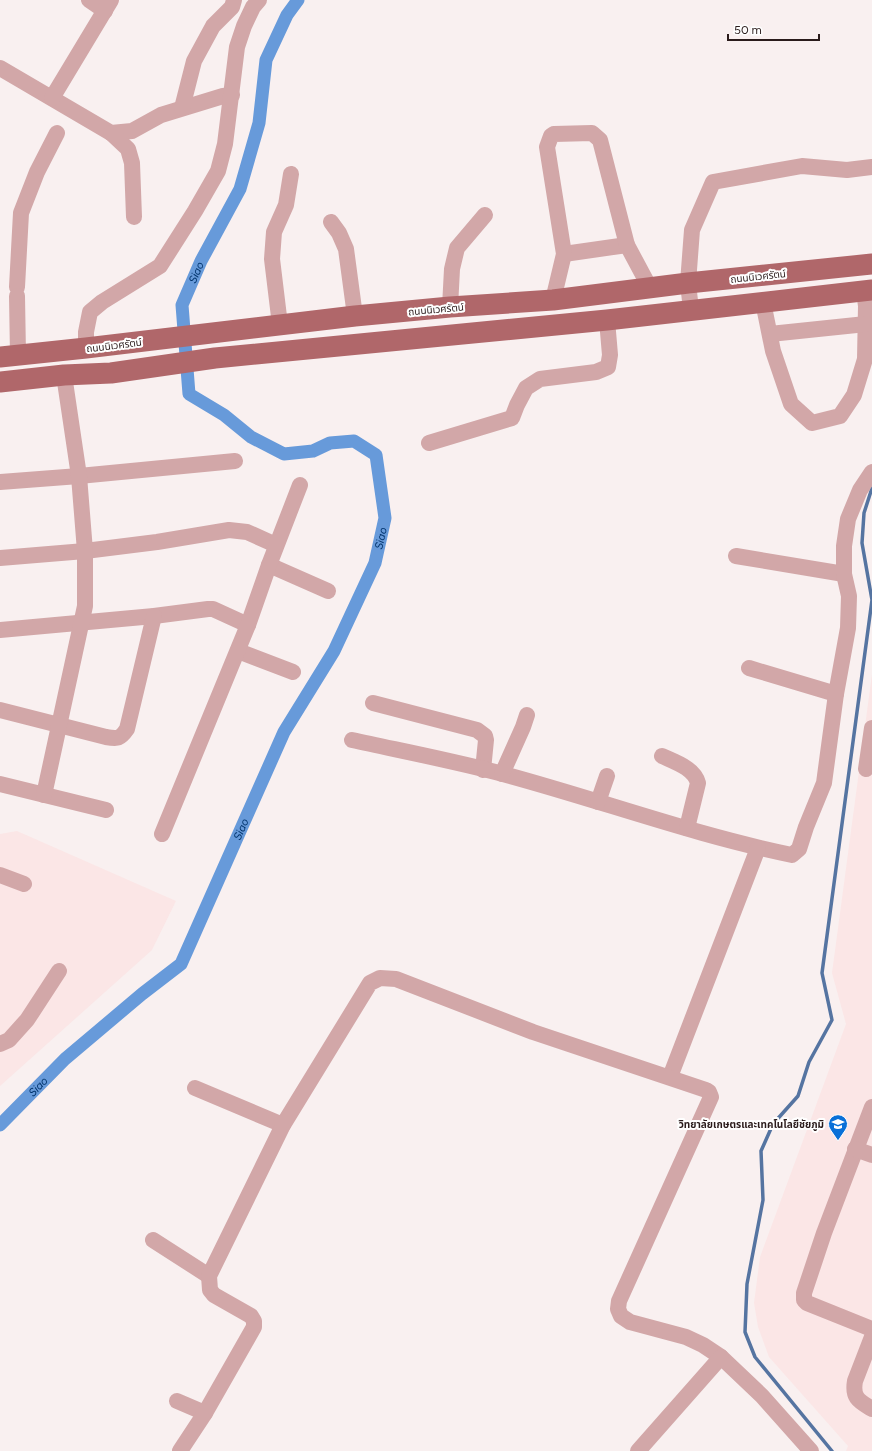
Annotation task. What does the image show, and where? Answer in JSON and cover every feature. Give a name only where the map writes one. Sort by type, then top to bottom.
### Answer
[{"type":"main road","name":"ถนนนิเวศรัตน์","points":[[9,356],[355,316],[450,307],[553,300],[688,283],[872,264]]},
{"type":"main road","points":[[0,382],[64,375],[111,373],[215,358],[607,320],[868,290]]},
{"type":"street","points":[[52,98],[108,5],[89,0]]},
{"type":"street","points":[[182,108],[194,61],[213,26],[232,8],[234,0]]},
{"type":"street","points":[[86,348],[86,332],[90,312],[102,302],[160,266],[195,211],[218,171],[226,144],[237,47],[244,26],[253,7],[259,0]]},
{"type":"street","points":[[0,68],[111,133],[128,149],[132,163],[134,217]]},
{"type":"street","points":[[111,133],[132,131],[162,115],[223,96],[232,95]]},
{"type":"street","points":[[9,356],[17,292],[21,213],[37,172],[57,133]]},
{"type":"street","points":[[553,300],[564,254],[547,147],[551,136],[554,134],[592,133],[600,140],[627,246],[650,288]]},
{"type":"street","points":[[691,310],[688,283],[692,230],[713,182],[802,166],[847,170],[872,167]]},
{"type":"street","points":[[280,325],[272,259],[274,232],[286,205],[291,174]]},
{"type":"street","points":[[450,307],[452,269],[456,248],[485,215]]},
{"type":"street","points":[[331,222],[339,233],[346,249],[355,316]]},
{"type":"street","points":[[564,254],[627,246]]},
{"type":"street","points":[[763,302],[773,351],[791,404],[812,423],[840,416],[854,395],[865,359],[866,306],[868,290]]},
{"type":"street","points":[[429,443],[512,418],[526,388],[540,379],[596,372],[608,367],[610,355],[607,320]]},
{"type":"street","points":[[770,334],[866,324]]},
{"type":"street","points":[[44,795],[82,622],[85,596],[85,551],[79,476],[64,375]]},
{"type":"street","points":[[0,482],[235,461]]},
{"type":"street","points":[[352,740],[502,774],[758,848],[792,855],[799,849],[806,827],[824,783],[836,694],[848,628],[849,596],[844,574],[844,546],[848,519],[860,490],[872,472]]},
{"type":"street","points":[[162,834],[238,652],[276,545],[300,486]]},
{"type":"street","points":[[0,558],[85,551],[157,542],[229,530],[247,532],[276,545]]},
{"type":"street","points":[[736,556],[844,574]]},
{"type":"street","points":[[269,565],[328,590]]},
{"type":"street","points":[[0,630],[213,609],[248,625]]},
{"type":"street","points":[[0,710],[58,726],[111,738],[116,739],[122,736],[127,729],[154,616]]},
{"type":"street","points":[[238,652],[293,672]]},
{"type":"street","points":[[749,668],[836,694]]},
{"type":"street","points":[[373,703],[477,730],[485,736],[486,740],[483,770]]},
{"type":"street","points":[[502,774],[527,715]]},
{"type":"street","points":[[866,769],[872,728]]},
{"type":"street","points":[[662,756],[690,770],[696,777],[698,783],[687,828]]},
{"type":"street","points":[[598,802],[607,776]]},
{"type":"street","points":[[0,784],[106,810]]},
{"type":"street","points":[[670,1077],[758,848]]},
{"type":"street","points":[[0,874],[24,884]]},
{"type":"street","points":[[0,1044],[9,1040],[27,1020],[59,971]]},
{"type":"street","points":[[180,1451],[205,1413],[254,1327],[254,1321],[251,1316],[214,1295],[210,1290],[209,1276],[283,1125],[370,983],[380,978],[396,979],[534,1032],[670,1077],[710,1092],[711,1097],[619,1301],[618,1309],[621,1316],[630,1322],[686,1337],[703,1345],[721,1358],[762,1396],[811,1451]]},
{"type":"street","points":[[195,1088],[283,1125]]},
{"type":"street","points":[[872,1107],[824,1233],[804,1293],[804,1300],[807,1303],[872,1329]]},
{"type":"street","points":[[855,1149],[872,1155]]},
{"type":"street","points":[[153,1240],[209,1276]]},
{"type":"street","points":[[872,1336],[855,1381],[854,1388],[855,1395],[859,1401],[872,1409]]},
{"type":"street","points":[[638,1451],[721,1358]]},
{"type":"street","points":[[177,1401],[205,1413]]},
{"type":"shaded area","name":"วิทยาลัยเกษตรและเทคโนโลยีชัยภูมิ","points":[[872,674],[872,1451],[846,1451],[848,1446],[769,1357],[758,1327],[754,1303],[760,1257],[846,1024],[832,973]]},
{"type":"shaded area","points":[[17,831],[176,901],[152,950],[0,1086],[0,834]]},
{"type":"waterway","name":"Siao","points":[[0,1125],[65,1059],[142,994],[181,964],[284,732],[334,651],[375,563],[385,518],[376,455],[354,441],[330,443],[313,451],[284,454],[251,437],[224,415],[189,394],[182,305],[201,261],[240,189],[259,123],[266,60],[287,15],[298,0]]},
{"type":"waterway","points":[[832,1451],[755,1357],[745,1332],[747,1284],[763,1200],[761,1151],[773,1124],[798,1096],[809,1062],[832,1020],[822,973],[872,600],[862,543],[864,513],[872,488]]},
{"type":"place","name":"วิทยาลัยเกษตรและเทคโนโลยีชัยภูมิ","points":[[838,1141]]}]
